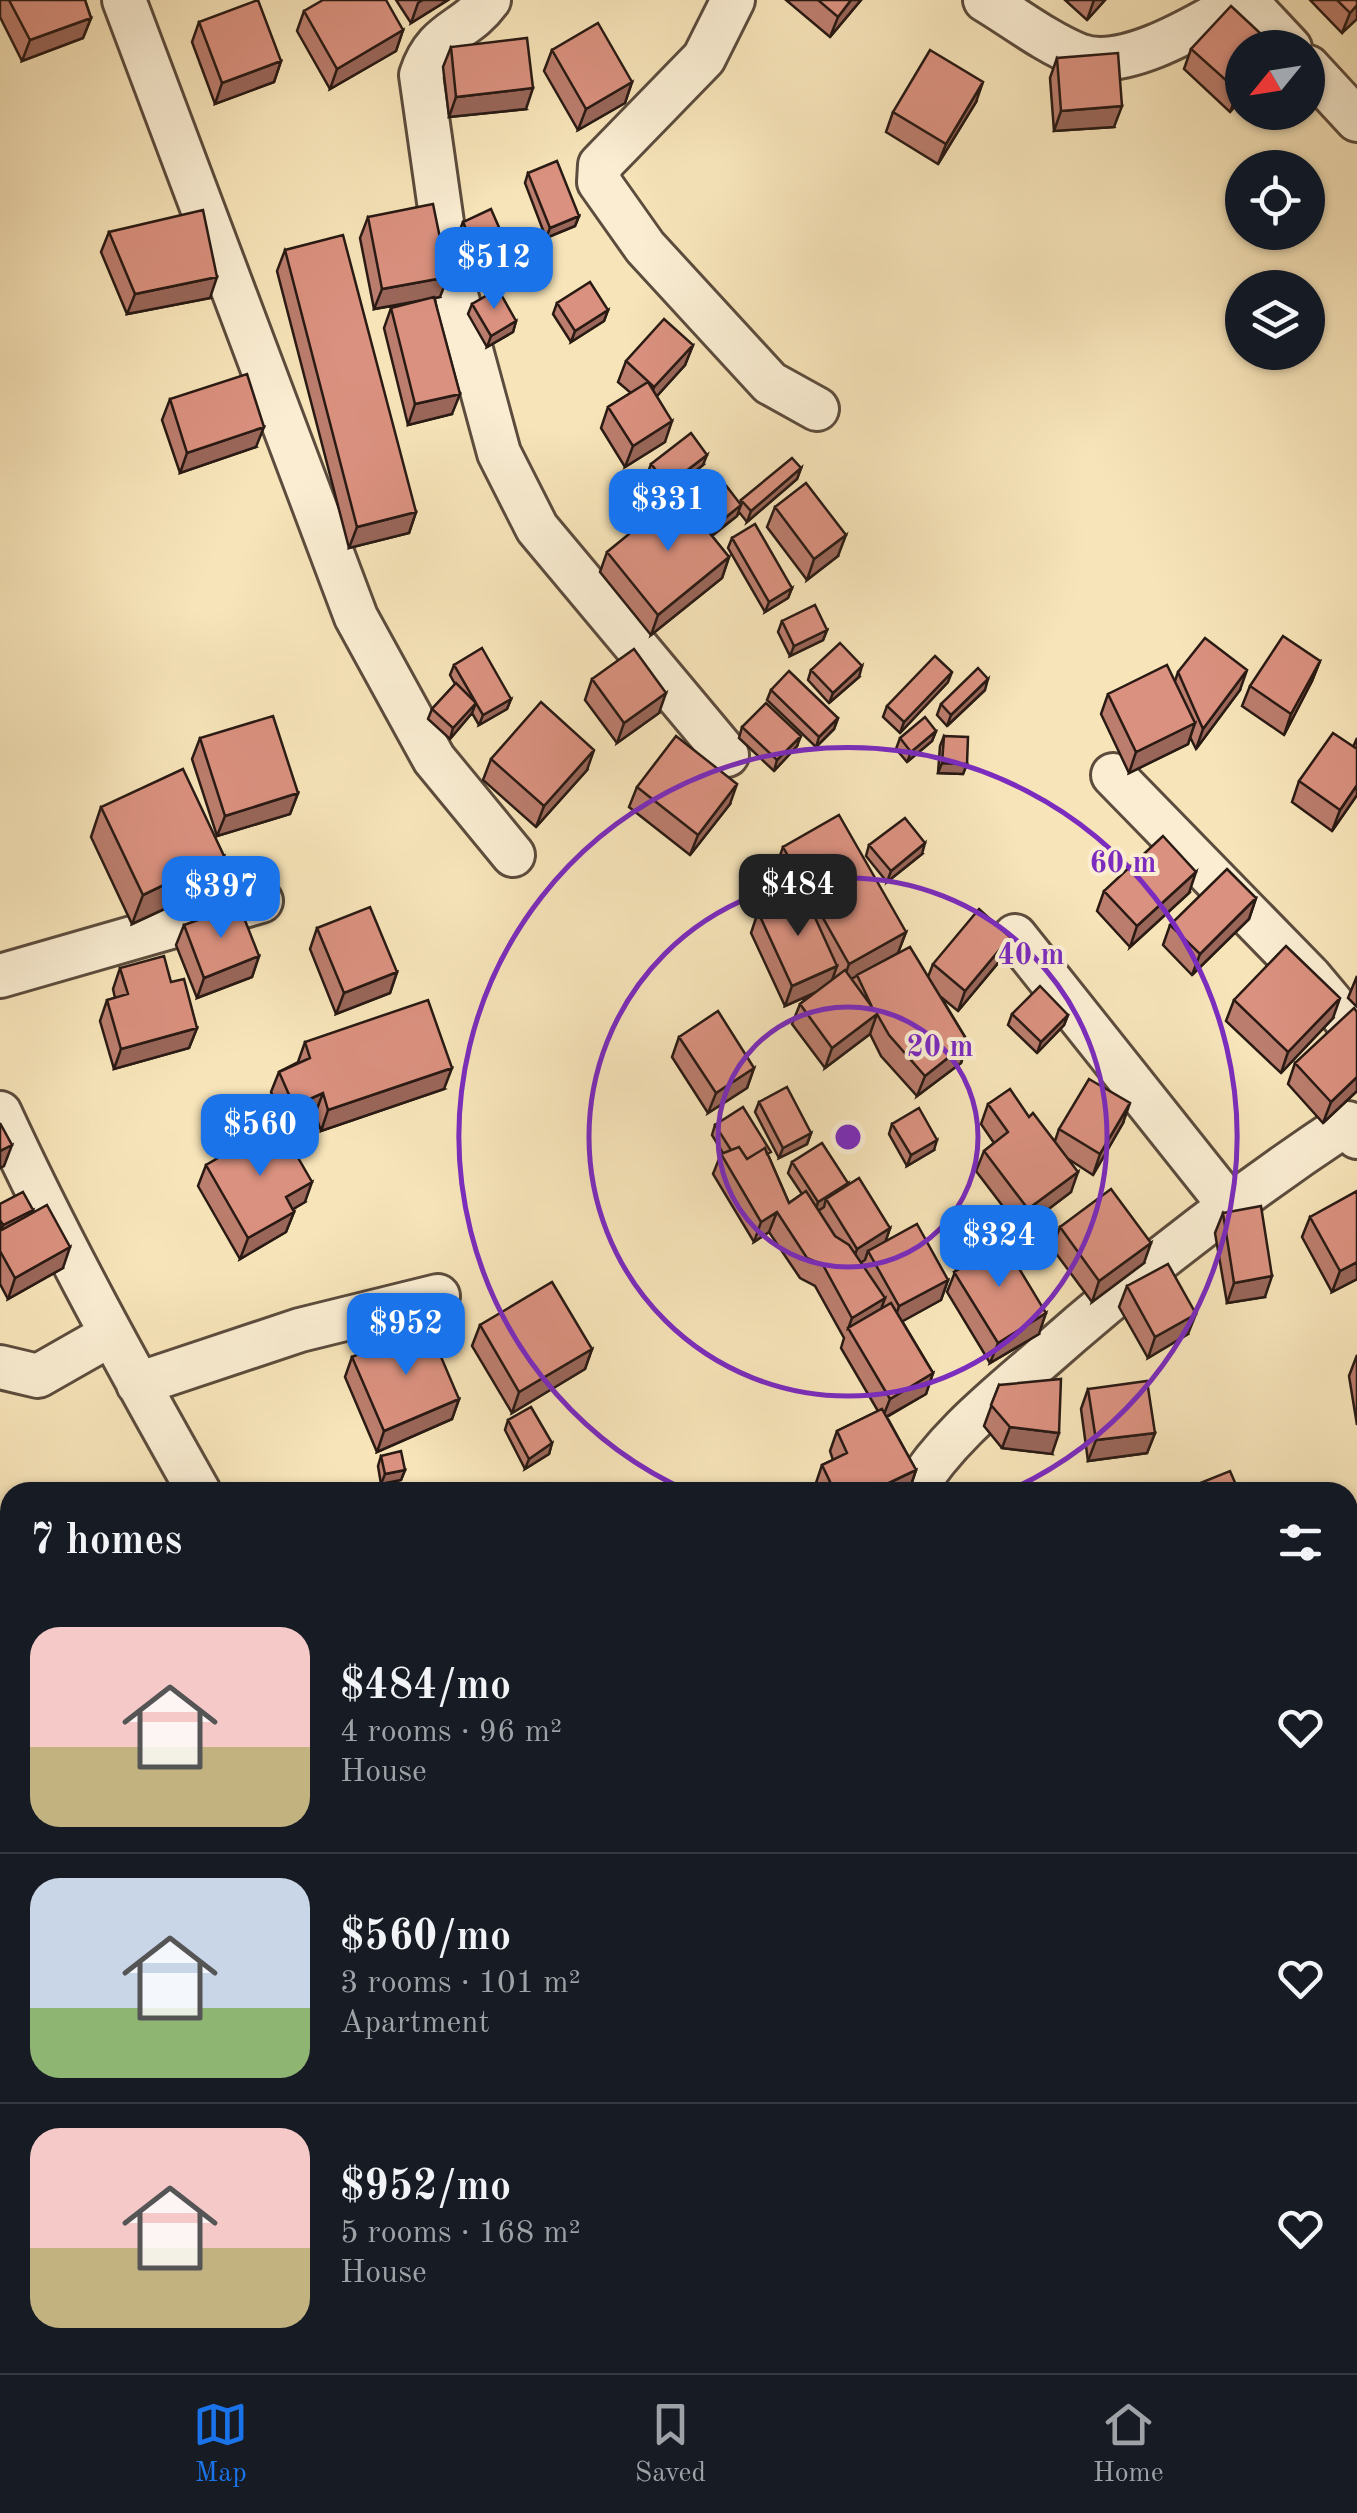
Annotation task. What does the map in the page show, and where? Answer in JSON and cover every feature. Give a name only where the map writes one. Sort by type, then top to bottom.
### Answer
[{"type":"street","points":[[124,0],[356,617],[434,760],[513,855]]},
{"type":"street","points":[[489,0],[440,39],[421,75],[448,265],[499,454],[537,528],[727,755]]},
{"type":"street","points":[[733,0],[704,58],[600,165],[600,182],[645,247],[770,382],[817,409]]},
{"type":"street","points":[[985,0],[1081,57],[1127,56],[1165,43],[1244,0],[1273,30]]},
{"type":"street","points":[[1325,85],[1357,120]]},
{"type":"street","points":[[1113,775],[1297,964],[1357,1033]]},
{"type":"street","points":[[0,976],[261,901]]},
{"type":"street","points":[[1015,936],[1230,1206]]},
{"type":"street","points":[[0,1113],[110,1335],[193,1482]]},
{"type":"street","points":[[921,1482],[970,1421],[1110,1297],[1230,1206],[1354,1126]]},
{"type":"street","points":[[138,1384],[300,1330],[438,1296]]},
{"type":"street","points":[[0,1367],[38,1376],[110,1335]]},
{"type":"building","points":[[9,0],[85,0],[91,18],[30,40]]},
{"type":"building","points":[[258,0],[281,61],[222,83],[199,22]]},
{"type":"building","points":[[323,0],[386,0],[403,30],[337,69],[304,11]]},
{"type":"building","points":[[818,0],[851,0],[838,17]]},
{"type":"building","points":[[1337,0],[1357,0],[1357,5],[1350,13]]},
{"type":"building","points":[[1231,6],[1257,30],[1225,30],[1225,79],[1191,49]]},
{"type":"building","points":[[598,23],[632,82],[586,109],[552,50]]},
{"type":"building","points":[[527,38],[533,88],[456,97],[451,47]]},
{"type":"building","points":[[930,50],[983,82],[946,144],[893,112]]},
{"type":"building","points":[[1118,53],[1122,106],[1061,111],[1057,58]]},
{"type":"building","points":[[557,161],[579,216],[550,228],[528,173]]},
{"type":"building","points":[[433,204],[448,277],[382,289],[368,217]]},
{"type":"building","points":[[491,209],[504,239],[476,252],[463,222]]},
{"type":"building","points":[[203,210],[217,277],[135,294],[109,232]]},
{"type":"building","points":[[343,235],[416,512],[357,527],[285,250]]},
{"type":"building","points":[[590,282],[608,310],[575,331],[557,303]]},
{"type":"building","points":[[498,289],[516,321],[491,336],[472,304]]},
{"type":"building","points":[[434,297],[460,394],[415,404],[391,308]]},
{"type":"building","points":[[664,319],[693,345],[654,387],[626,361]]},
{"type":"building","points":[[247,374],[264,427],[187,453],[170,399]]},
{"type":"building","points":[[648,382],[672,421],[633,446],[608,407]]},
{"type":"building","points":[[691,433],[707,455],[668,485],[651,464]]},
{"type":"building","points":[[792,458],[801,468],[751,511],[741,500]]},
{"type":"building","points":[[718,475],[741,505],[715,526],[692,496]]},
{"type":"building","points":[[806,483],[846,535],[814,559],[775,507]]},
{"type":"building","points":[[678,494],[729,557],[658,615],[607,552]]},
{"type":"building","points":[[755,524],[792,588],[769,602],[732,538]]},
{"type":"building","points":[[815,605],[827,630],[794,646],[782,621]]},
{"type":"building","points":[[1283,636],[1320,661],[1291,714],[1250,686]]},
{"type":"building","points":[[1205,638],[1247,670],[1203,729],[1178,672]]},
{"type":"building","points":[[840,643],[862,666],[833,693],[811,670]]},
{"type":"building","points":[[482,648],[511,699],[483,715],[454,665]]},
{"type":"building","points":[[634,649],[666,693],[624,723],[592,679]]},
{"type":"building","points":[[935,656],[952,672],[904,722],[887,706]]},
{"type":"building","points":[[1167,665],[1195,723],[1136,752],[1108,694]]},
{"type":"building","points":[[978,668],[988,679],[951,715],[941,704]]},
{"type":"building","points":[[789,671],[838,718],[819,737],[771,690]]},
{"type":"building","points":[[456,683],[476,703],[453,728],[432,709]]},
{"type":"building","points":[[541,702],[594,750],[544,806],[491,759]]},
{"type":"building","points":[[766,703],[801,736],[777,760],[742,727]]},
{"type":"building","points":[[273,716],[298,793],[225,816],[200,738]]},
{"type":"building","points":[[925,717],[936,731],[911,752],[900,738]]},
{"type":"building","points":[[1333,733],[1357,749],[1357,785],[1340,810],[1299,781]]},
{"type":"building","points":[[676,736],[737,784],[698,835],[637,787]]},
{"type":"building","points":[[944,736],[968,737],[967,764],[942,763]]},
{"type":"building","points":[[183,769],[224,856],[143,895],[101,807]]},
{"type":"building","points":[[839,815],[906,932],[849,964],[783,847]]},
{"type":"building","points":[[905,818],[925,843],[891,871],[869,845]]},
{"type":"building","points":[[1163,836],[1196,872],[1137,926],[1104,891]]},
{"type":"building","points":[[1227,869],[1256,898],[1200,954],[1170,925]]},
{"type":"building","points":[[803,891],[837,966],[792,986],[758,912]]},
{"type":"building","points":[[239,905],[259,956],[204,978],[184,925]]},
{"type":"building","points":[[370,907],[397,972],[344,993],[317,928]]},
{"type":"building","points":[[979,909],[1010,937],[965,991],[933,964]]},
{"type":"building","points":[[1286,946],[1340,998],[1288,1052],[1234,1000]]},
{"type":"building","points":[[910,947],[968,1042],[925,1076],[889,1035],[877,1014],[832,1048],[800,1004],[845,970],[872,1007],[857,975]]},
{"type":"building","points":[[164,956],[171,982],[184,979],[197,1028],[121,1049],[107,1000],[128,994],[120,968]]},
{"type":"building","points":[[1040,986],[1068,1015],[1041,1042],[1012,1014]]},
{"type":"building","points":[[428,1000],[452,1068],[328,1110],[323,1093],[294,1106],[279,1072],[310,1058],[305,1042]]},
{"type":"building","points":[[1354,1008],[1357,1077],[1331,1102],[1295,1063]]},
{"type":"building","points":[[718,1011],[754,1068],[716,1093],[679,1037]]},
{"type":"building","points":[[1089,1079],[1130,1103],[1100,1154],[1059,1129]]},
{"type":"building","points":[[787,1087],[811,1133],[783,1148],[759,1102]]},
{"type":"building","points":[[1010,1089],[1029,1117],[1033,1113],[1078,1172],[1028,1209],[984,1151],[1008,1132],[988,1104]]},
{"type":"building","points":[[743,1107],[771,1152],[767,1154],[765,1148],[747,1159],[739,1147],[731,1150],[715,1125]]},
{"type":"building","points":[[919,1108],[937,1140],[911,1155],[892,1124]]},
{"type":"building","points":[[0,1123],[12,1145],[0,1151]]},
{"type":"building","points":[[278,1123],[312,1182],[286,1197],[294,1212],[248,1238],[206,1165]]},
{"type":"building","points":[[822,1143],[848,1183],[818,1202],[792,1162]]},
{"type":"building","points":[[739,1147],[747,1159],[765,1148],[789,1203],[806,1191],[835,1236],[849,1245],[885,1298],[852,1318],[823,1265],[807,1258],[777,1212],[761,1222],[721,1154]]},
{"type":"building","points":[[859,1178],[890,1228],[857,1249],[826,1199]]},
{"type":"building","points":[[1111,1189],[1151,1243],[1099,1281],[1060,1227]]},
{"type":"building","points":[[1357,1191],[1357,1262],[1340,1271],[1310,1217]]},
{"type":"building","points":[[23,1192],[33,1210],[3,1225],[0,1204]]},
{"type":"building","points":[[47,1205],[70,1247],[15,1278],[0,1251],[0,1231]]},
{"type":"building","points":[[1261,1206],[1272,1276],[1234,1283],[1223,1213]]},
{"type":"building","points":[[917,1224],[948,1280],[899,1306],[868,1251]]},
{"type":"building","points":[[982,1240],[989,1251],[1003,1242],[1046,1313],[998,1343],[954,1272],[970,1263],[963,1252]]},
{"type":"building","points":[[1168,1264],[1196,1314],[1155,1337],[1127,1286]]},
{"type":"building","points":[[552,1282],[592,1349],[519,1392],[480,1325]]},
{"type":"building","points":[[891,1303],[933,1373],[890,1399],[848,1328]]},
{"type":"building","points":[[427,1324],[459,1399],[384,1431],[352,1357]]},
{"type":"building","points":[[1061,1379],[1059,1433],[1010,1427],[991,1405],[999,1385]]},
{"type":"building","points":[[1147,1381],[1155,1433],[1096,1440],[1088,1389]]},
{"type":"building","points":[[531,1407],[552,1443],[529,1459],[508,1420]]},
{"type":"building","points":[[882,1409],[916,1470],[891,1482],[830,1482],[822,1465],[847,1453],[837,1431]]},
{"type":"building","points":[[401,1451],[405,1470],[385,1474],[381,1456]]},
{"type":"building","points":[[1230,1471],[1235,1482],[1203,1482]]}]
